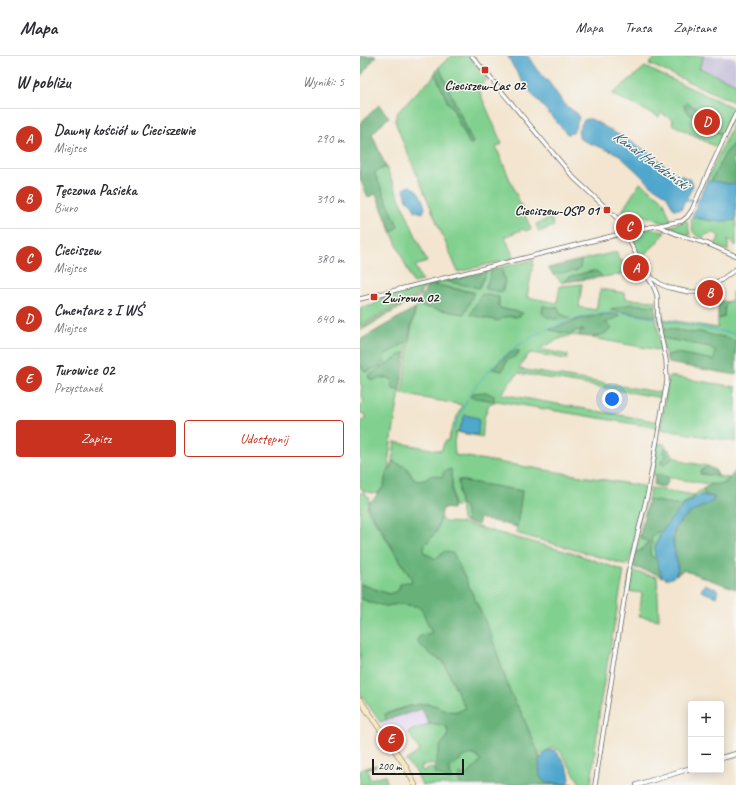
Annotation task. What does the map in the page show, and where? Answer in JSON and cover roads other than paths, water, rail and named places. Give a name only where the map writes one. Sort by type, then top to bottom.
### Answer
[{"type":"main road","points":[[360,700],[404,765],[415,785]]},
{"type":"street","points":[[472,56],[574,178],[618,218],[627,233],[643,270],[653,285],[657,295],[658,321],[666,360],[667,381],[648,492],[629,569],[595,785]]},
{"type":"street","points":[[360,299],[640,229],[682,221],[692,210],[702,185],[736,113]]},
{"type":"street","points":[[658,226],[736,256]]},
{"type":"street","points":[[641,264],[652,278],[664,286],[674,290],[696,292],[702,292],[709,289],[736,269]]},
{"type":"street","points":[[724,757],[736,754]]},
{"type":"street","points":[[637,785],[688,769]]},
{"type":"water","points":[[508,56],[528,56],[537,70],[548,81],[565,105],[578,114],[579,118],[573,133],[567,134],[534,97],[513,67]]},
{"type":"water","points":[[591,119],[648,152],[671,171],[691,180],[693,185],[681,209],[674,209],[666,195],[652,186],[618,154],[580,139],[578,130],[584,120]]},
{"type":"water","points":[[711,181],[731,184],[736,183],[736,220],[719,221],[692,217],[706,182]]},
{"type":"water","points":[[410,186],[416,189],[422,198],[425,208],[423,213],[415,211],[412,204],[407,200],[404,189]]},
{"type":"water","points":[[465,415],[479,418],[478,435],[458,432]]},
{"type":"water","points":[[701,495],[714,497],[714,499],[713,501],[688,514],[675,529],[673,540],[678,567],[676,574],[672,578],[667,579],[661,575],[656,561],[655,547],[667,524],[680,509],[694,498]]},
{"type":"water","points":[[705,584],[718,590],[716,597],[701,591]]},
{"type":"water","points":[[555,750],[567,768],[570,780],[565,784],[546,783],[540,777],[539,760],[546,751]]},
{"type":"waterway","name":"Kanał Habdziński","points":[[683,198],[685,200],[698,200]]},
{"type":"waterway","points":[[469,396],[486,374],[499,361],[528,339],[560,324],[577,318],[613,313],[629,314],[656,319]]},
{"type":"waterway","points":[[660,320],[736,334]]},
{"type":"waterway","points":[[454,430],[467,400]]},
{"type":"place","name":"Cieciszew-Las 02","points":[[485,70]]},
{"type":"place","name":"Cmentarz z I WŚ","points":[[707,122]]},
{"type":"place","name":"Cieciszew-OSP 01","points":[[607,210]]},
{"type":"place","name":"Cieciszew","points":[[629,227]]},
{"type":"place","name":"Dawny kościół w Cieciszewie","points":[[636,268]]},
{"type":"place","name":"Tęczowa Pasieka","points":[[710,293]]},
{"type":"place","name":"Żwirowa 02","points":[[374,297]]},
{"type":"place","name":"Turowice 02","points":[[391,739]]}]
